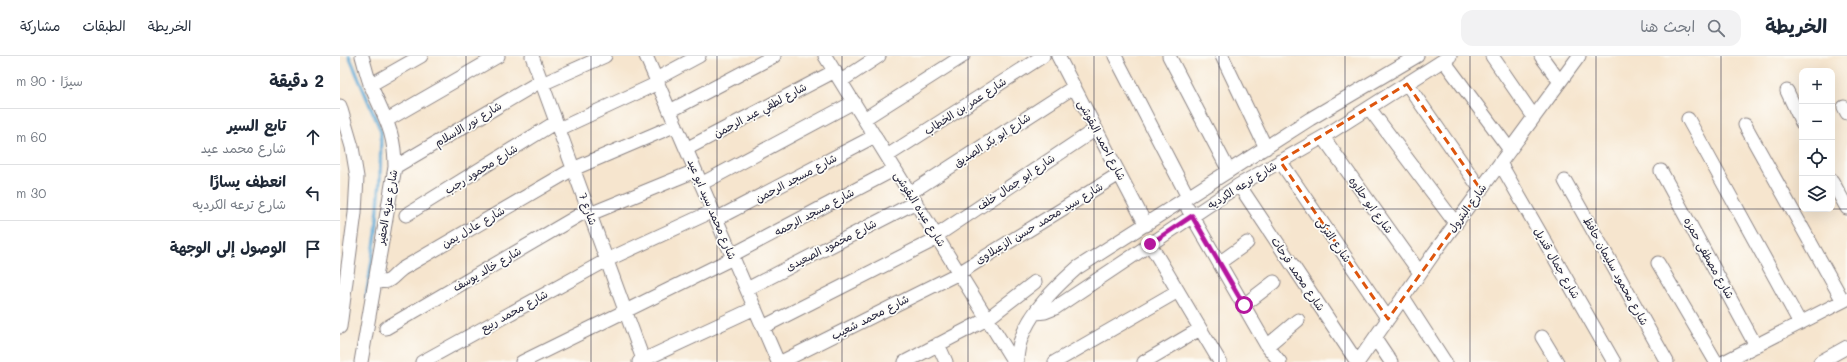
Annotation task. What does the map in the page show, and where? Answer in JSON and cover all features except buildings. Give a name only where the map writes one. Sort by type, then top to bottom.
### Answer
[{"type":"street","name":"شارع عزبه الحفير","points":[[361,362],[368,330],[375,280],[395,167],[393,135],[388,120],[370,85],[362,56]]},
{"type":"street","points":[[370,85],[421,56]]},
{"type":"street","points":[[388,120],[498,56]]},
{"type":"street","name":"شارع 7","points":[[532,56],[625,310],[642,361]]},
{"type":"street","name":"شارع نور الاسلام","points":[[395,167],[542,82],[605,56]]},
{"type":"street","name":"شارع محمد سيد ابو عيد","points":[[646,56],[733,256],[776,361]]},
{"type":"street","name":"شارع محمود رجب","points":[[406,215],[557,126],[657,81],[699,56]]},
{"type":"street","points":[[670,112],[774,56]]},
{"type":"street","name":"شارع عبده البقوشى","points":[[825,56],[1012,361]]},
{"type":"street","name":"شارع لطفي عبد الرحمن","points":[[686,149],[878,56]]},
{"type":"street","points":[[864,119],[963,56]]},
{"type":"street","name":"شارع عمر بن الخطاب","points":[[887,156],[1043,56]]},
{"type":"street","name":"شارع احمد البقوشى","points":[[1058,56],[1146,225]]},
{"type":"street","points":[[1115,56],[1186,199],[1192,216],[1267,346],[1280,362]]},
{"type":"street","points":[[1170,56],[1229,171]]},
{"type":"street","points":[[1222,56],[1266,148]]},
{"type":"street","name":"شارع ترعه الكرديه","points":[[1012,361],[1017,354],[1023,333],[1036,312],[1056,286],[1077,268],[1310,119],[1417,56]]},
{"type":"street","points":[[1492,56],[1534,117]]},
{"type":"street","points":[[1541,56],[1560,82]]},
{"type":"street","points":[[1447,58],[1510,150]]},
{"type":"street","name":"شارع ترعه الكرديه","points":[[1036,312],[1045,312],[1055,308],[1239,185],[1322,137],[1447,58]]},
{"type":"street","name":"شارع البترول","points":[[1357,362],[1420,273],[1560,82],[1575,58]]},
{"type":"street","points":[[1407,84],[1481,190]]},
{"type":"street","name":"شارع ابو بكر الصديق","points":[[913,198],[1074,87]]},
{"type":"street","points":[[1787,91],[1799,117]]},
{"type":"street","points":[[701,184],[854,102]]},
{"type":"street","points":[[340,106],[352,147],[357,177],[355,213],[340,327]]},
{"type":"street","points":[[1369,108],[1456,224]]},
{"type":"street","points":[[1688,119],[1800,324]]},
{"type":"street","points":[[573,169],[676,125]]},
{"type":"street","points":[[1724,362],[1845,300],[1745,125]]},
{"type":"street","name":"شارع ابو جمال خلف","points":[[763,327],[937,237],[1096,129]]},
{"type":"street","name":"شارع مسجد الرحمن","points":[[606,260],[715,215],[875,136]]},
{"type":"street","name":"شارع ابو حلاوه","points":[[1322,137],[1420,273]]},
{"type":"street","name":"شارع التركى","points":[[1280,161],[1388,319]]},
{"type":"street","name":"شارع جمال قنديل","points":[[1500,164],[1614,362]]},
{"type":"street","name":"شارع عادل يمن","points":[[375,280],[388,282],[402,269],[573,169]]},
{"type":"street","name":"شارع مسجد الرحمه","points":[[522,362],[733,256],[895,169]]},
{"type":"street","name":"شارع خالد يوسف","points":[[386,328],[589,212],[695,171]]},
{"type":"street","name":"شارع مصطفى حمزه","points":[[1661,171],[1756,346]]},
{"type":"street","name":"شارع سيد محمد حسن الزعبلاوى","points":[[959,273],[1120,174]]},
{"type":"street","name":"شارع محمود سليمان حافظ","points":[[1565,181],[1667,362]]},
{"type":"street","name":"شارع محمد فرحات","points":[[1239,185],[1357,362]]},
{"type":"street","points":[[1835,186],[1847,208]]},
{"type":"street","name":"شارع محمود الصعيدى","points":[[746,288],[913,198]]},
{"type":"street","points":[[1150,244],[1220,362]]},
{"type":"street","points":[[1219,263],[1247,244]]},
{"type":"street","name":"شارع محمد ربيع","points":[[422,362],[606,260]]},
{"type":"street","points":[[1658,263],[1716,362]]},
{"type":"street","name":"شارع محمد شعيب","points":[[776,361],[959,273]]},
{"type":"street","points":[[905,362],[987,319],[1035,282]]},
{"type":"street","points":[[1244,305],[1274,282]]},
{"type":"street","points":[[1055,362],[1178,291]]},
{"type":"street","points":[[1403,297],[1445,362]]},
{"type":"street","points":[[642,361],[755,308]]},
{"type":"street","points":[[1267,346],[1298,320]]},
{"type":"street","points":[[1144,362],[1200,329]]},
{"type":"street","points":[[1542,337],[1558,362]]},
{"type":"street","points":[[1375,338],[1391,362]]},
{"type":"street","points":[[938,344],[946,362]]},
{"type":"street","points":[[1820,362],[1847,347]]},
{"type":"highlighted area","points":[[1407,84],[1481,190],[1388,319],[1280,161]]},
{"type":"waterway","points":[[349,56],[381,131],[380,181],[376,234],[366,298]]},
{"type":"route","points":[[1150,244],[1192,216],[1244,305]]}]
